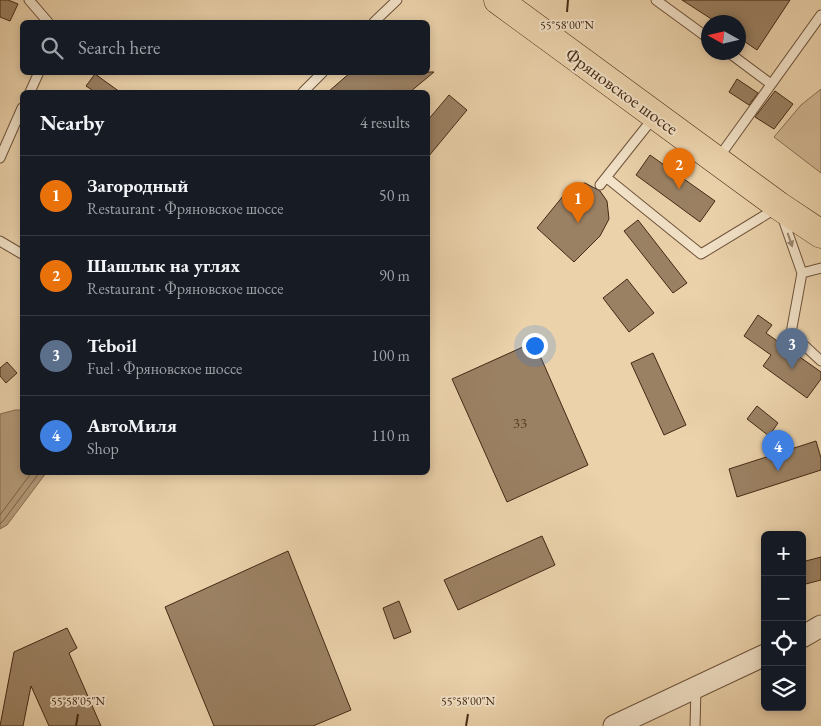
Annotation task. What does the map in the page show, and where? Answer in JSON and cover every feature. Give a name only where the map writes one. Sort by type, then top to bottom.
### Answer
[{"type":"main road","name":"Фряновское шоссе","points":[[498,0],[779,206],[821,234]]},
{"type":"street","points":[[806,635],[821,626]]},
{"type":"street","points":[[614,726],[761,657]]},
{"type":"lane","points":[[29,0],[46,20]]},
{"type":"lane","points":[[376,20],[397,0]]},
{"type":"lane","points":[[656,0],[701,33]]},
{"type":"lane","points":[[716,160],[821,15]]},
{"type":"lane","points":[[739,60],[771,84]]},
{"type":"lane","points":[[31,90],[38,75]]},
{"type":"lane","points":[[305,90],[320,75]]},
{"type":"lane","points":[[0,158],[20,113]]},
{"type":"lane","points":[[600,185],[655,115]]},
{"type":"lane","points":[[606,178],[701,254],[779,206],[802,273],[791,333],[821,361]]},
{"type":"lane","points":[[0,241],[20,253]]},
{"type":"lane","points":[[802,273],[821,268]]},
{"type":"lane","points":[[695,726],[696,687]]},
{"type":"shaded area","points":[[821,89],[821,173],[774,137],[801,105]]},
{"type":"water","points":[[20,410],[20,475],[44,475],[7,525],[0,529],[0,414]]},
{"type":"building","points":[[0,0],[8,0],[18,4],[10,21],[0,17]]},
{"type":"building","points":[[682,0],[790,0],[757,50],[746,42],[746,15],[705,15]]},
{"type":"building","points":[[430,72],[434,72],[412,90],[330,90],[348,75],[430,75]]},
{"type":"building","points":[[94,75],[96,75],[117,90],[92,90],[86,86]]},
{"type":"building","points":[[737,79],[758,93],[749,105],[729,92]]},
{"type":"building","points":[[775,91],[793,104],[774,129],[755,117]]},
{"type":"building","points":[[449,95],[467,110],[430,155],[430,118]]},
{"type":"building","points":[[650,155],[715,201],[700,222],[636,175]]},
{"type":"building","points":[[585,183],[600,191],[607,201],[609,219],[600,236],[574,262],[537,228],[572,185]]},
{"type":"building","points":[[638,220],[687,283],[673,293],[624,231]]},
{"type":"building","points":[[627,279],[654,313],[629,332],[603,298]]},
{"type":"building","points":[[758,315],[772,325],[766,333],[821,372],[821,379],[807,398],[763,366],[771,355],[744,336]]},
{"type":"building","points":[[534,342],[588,465],[507,502],[452,379]]},
{"type":"building","points":[[653,353],[686,425],[664,435],[631,363]]},
{"type":"building","points":[[7,362],[17,373],[6,383],[0,376],[0,368]]},
{"type":"building","points":[[757,406],[778,423],[769,436],[747,419]]},
{"type":"building","points":[[816,441],[821,458],[821,470],[737,497],[729,469]]},
{"type":"building","points":[[542,536],[555,565],[458,610],[444,580]]},
{"type":"building","points":[[288,551],[351,710],[313,726],[214,726],[165,607]]},
{"type":"building","points":[[821,557],[821,580],[806,584],[806,561]]},
{"type":"building","points":[[399,601],[411,632],[394,639],[383,608]]},
{"type":"building","points":[[67,628],[77,648],[69,653],[101,726],[49,726],[31,686],[23,726],[0,726],[14,652]]},
{"type":"place","name":"Шашлык на углях","points":[[679,189]]},
{"type":"place","name":"Загородный","points":[[578,223]]},
{"type":"place","name":"Teboil","points":[[792,369]]},
{"type":"place","name":"АвтоМиля","points":[[778,471]]}]
